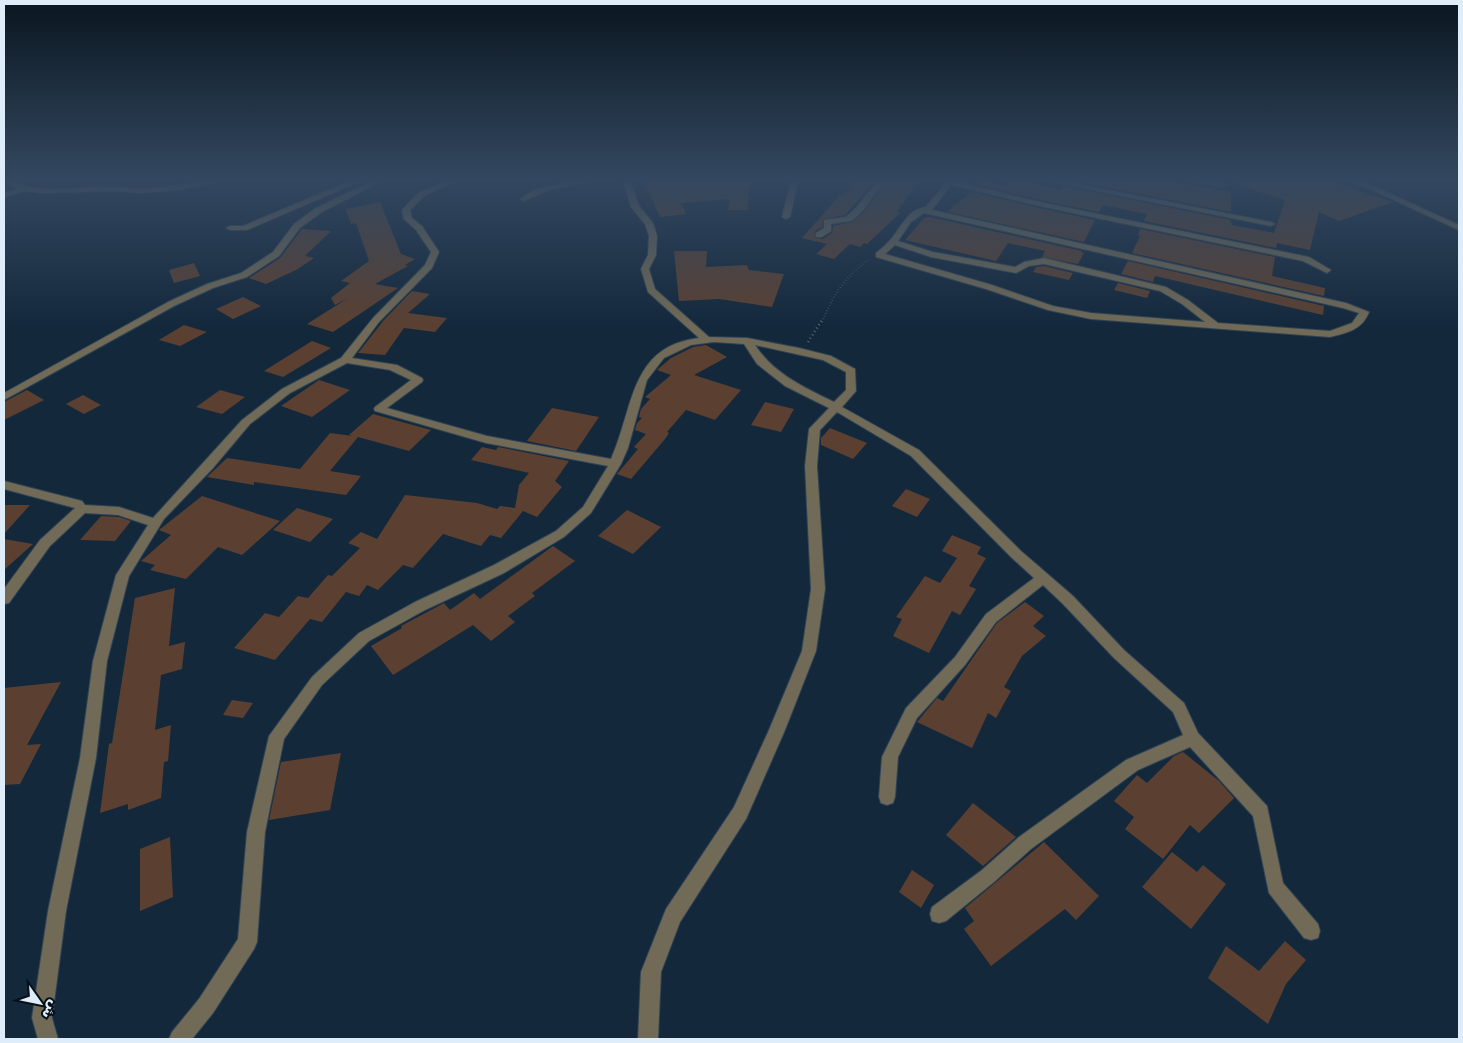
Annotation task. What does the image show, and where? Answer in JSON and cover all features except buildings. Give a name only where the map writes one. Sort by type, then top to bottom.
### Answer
[{"type":"street","points":[[4,397],[171,304],[210,286],[244,275],[276,254],[294,230]]},
{"type":"street","points":[[48,1039],[42,1018],[57,911],[88,758],[100,661],[123,576],[155,524],[246,422],[286,391],[345,360],[376,320],[429,266],[436,252],[420,230]]},
{"type":"street","points":[[651,230],[653,236],[652,255],[645,269],[651,290],[707,340]]},
{"type":"street","points":[[819,235],[827,230]]},
{"type":"street","points":[[879,255],[894,242],[901,230]]},
{"type":"street","points":[[879,255],[989,287],[1050,308],[1091,316],[1330,334],[1348,330],[1362,320],[1364,312],[1007,230]]},
{"type":"street","points":[[1164,230],[1306,259],[1328,270]]},
{"type":"street","points":[[894,242],[931,254],[989,266],[1016,270],[1027,264],[1044,261],[1163,289],[1185,302],[1216,326]]},
{"type":"street","points":[[180,1039],[206,1006],[247,942],[256,832],[277,736],[312,689],[364,637],[420,606],[499,569],[560,534],[587,510],[615,464],[622,448],[642,380],[660,356],[689,342],[707,340],[747,341],[827,358],[851,371],[851,391],[815,429],[810,466],[818,589],[809,650],[777,730],[740,813],[673,916],[652,972],[648,1039]]},
{"type":"street","points":[[747,341],[761,362],[789,384],[835,407],[915,453],[1068,600],[1119,654],[1179,708],[1192,738],[1261,812],[1275,886],[1311,931]]},
{"type":"street","points":[[345,360],[390,367],[411,374],[418,380],[379,409],[486,439],[615,464]]},
{"type":"street","points":[[4,485],[78,504],[82,509]]},
{"type":"street","points":[[4,599],[45,543],[82,509],[119,511],[155,524]]},
{"type":"street","points":[[887,797],[890,757],[911,713],[960,661],[991,618],[1043,578]]},
{"type":"street","points":[[939,914],[1025,844],[1132,765],[1192,738]]},
{"type":"path","points":[[811,340],[843,281],[867,260],[879,255]]}]
